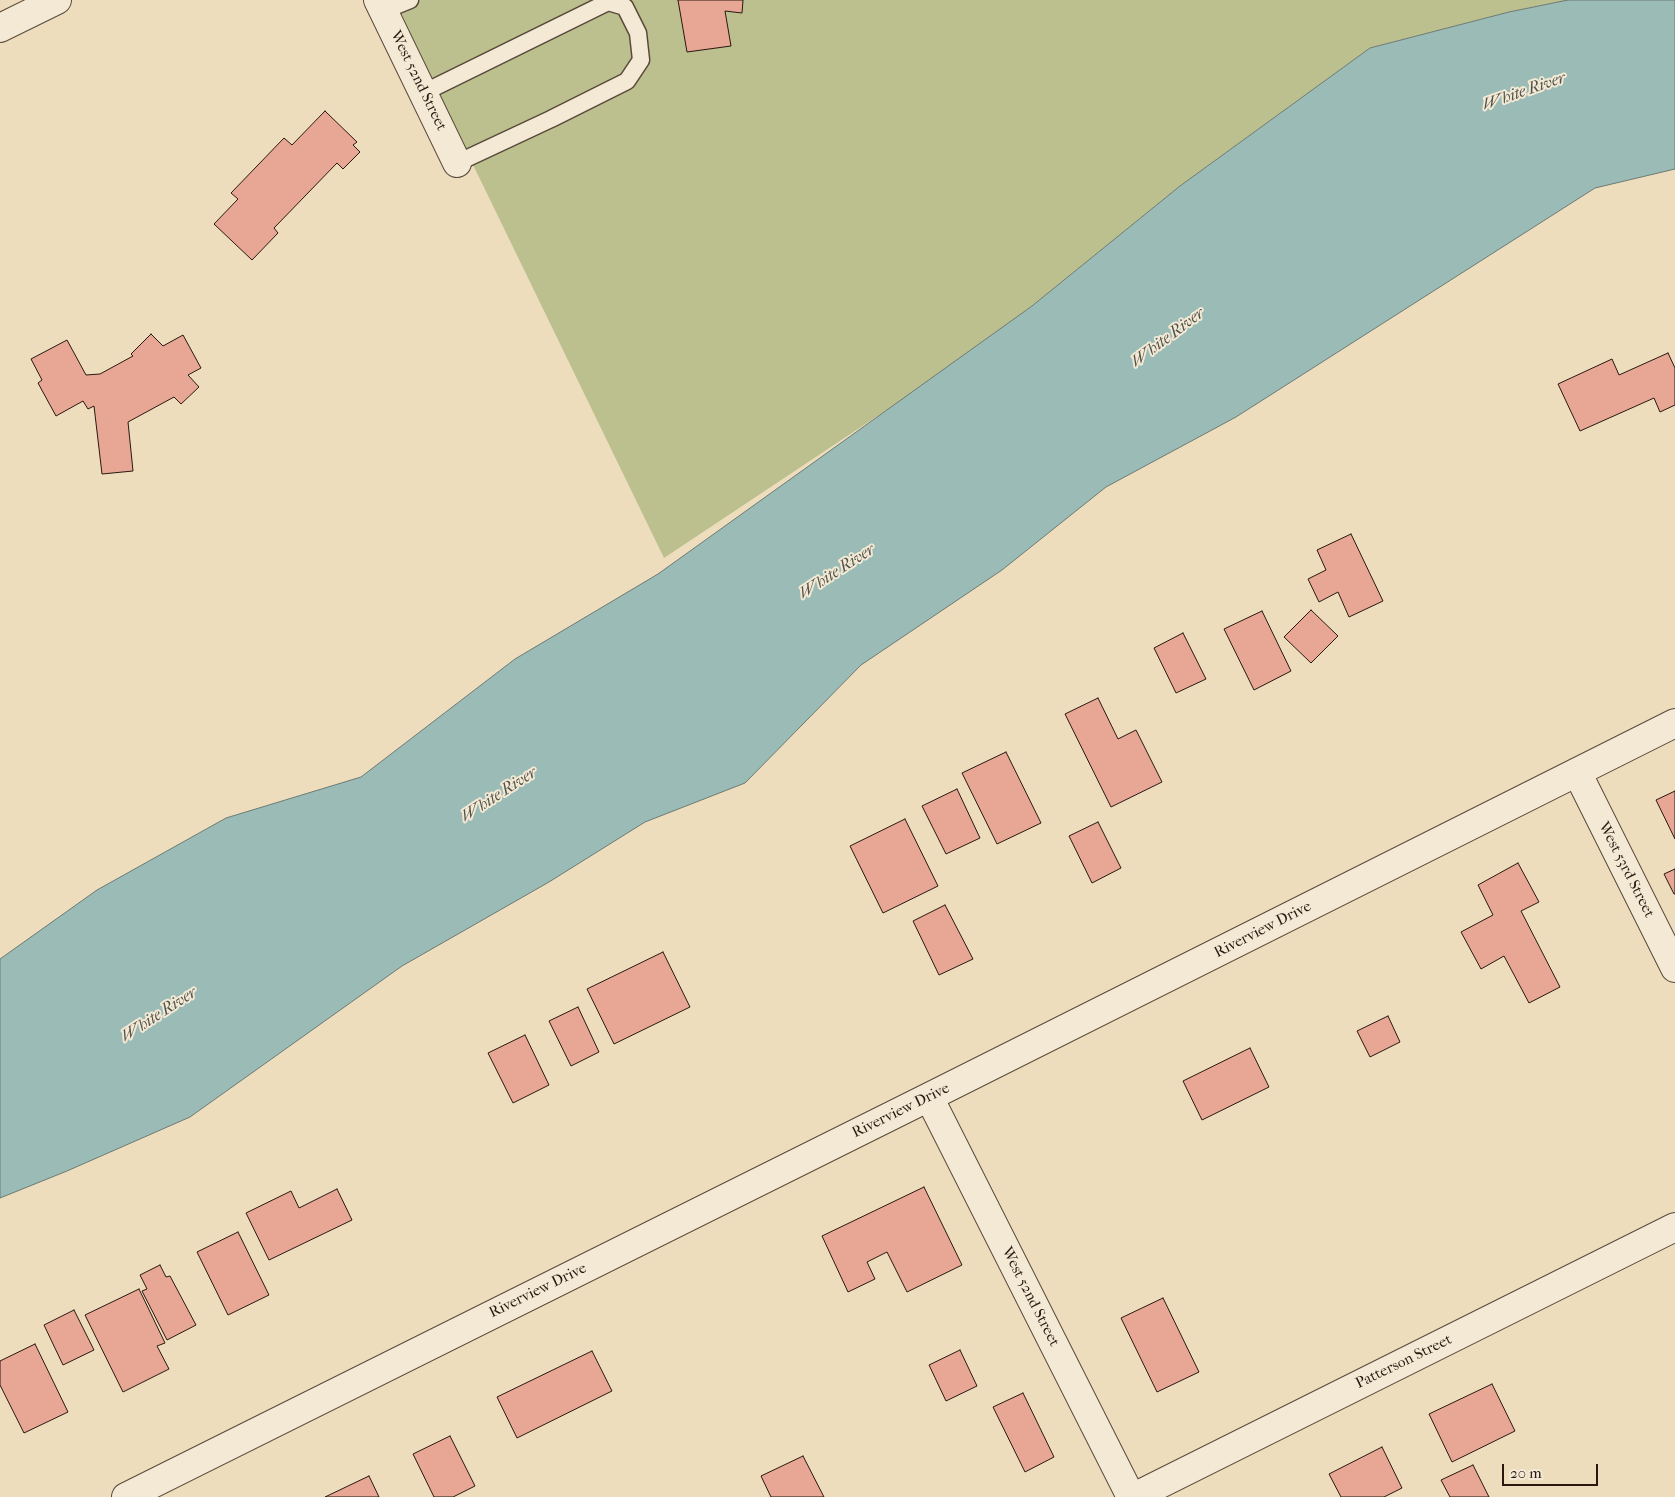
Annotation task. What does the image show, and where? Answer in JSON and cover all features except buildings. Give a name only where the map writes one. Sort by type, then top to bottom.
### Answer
[{"type":"street","points":[[0,28],[57,0]]},
{"type":"street","name":"West 52nd Street","points":[[381,6],[457,163]]},
{"type":"street","name":"Riverview Drive","points":[[126,1497],[929,1098],[1675,723]]},
{"type":"street","name":"West 53rd Street","points":[[1577,772],[1675,968]]},
{"type":"street","name":"West 52nd Street","points":[[929,1098],[1132,1497]]},
{"type":"street","name":"Patterson Street","points":[[1132,1497],[1675,1227]]},
{"type":"lane","points":[[381,6],[410,0]]},
{"type":"lane","points":[[423,93],[608,2],[625,7],[638,33],[641,60],[627,81],[551,120],[457,163]]},
{"type":"green space","points":[[393,0],[1568,0],[1509,12],[1370,48],[1180,186],[1032,306],[900,401],[664,558]]},
{"type":"water","name":"White River","points":[[1568,0],[1675,0],[1675,169],[1595,188],[1236,417],[1106,487],[1002,570],[861,665],[745,783],[645,822],[549,882],[402,966],[190,1117],[0,1198],[0,959],[97,890],[226,818],[361,777],[515,659],[658,574],[1032,306],[1180,186],[1370,48],[1509,12]]}]
